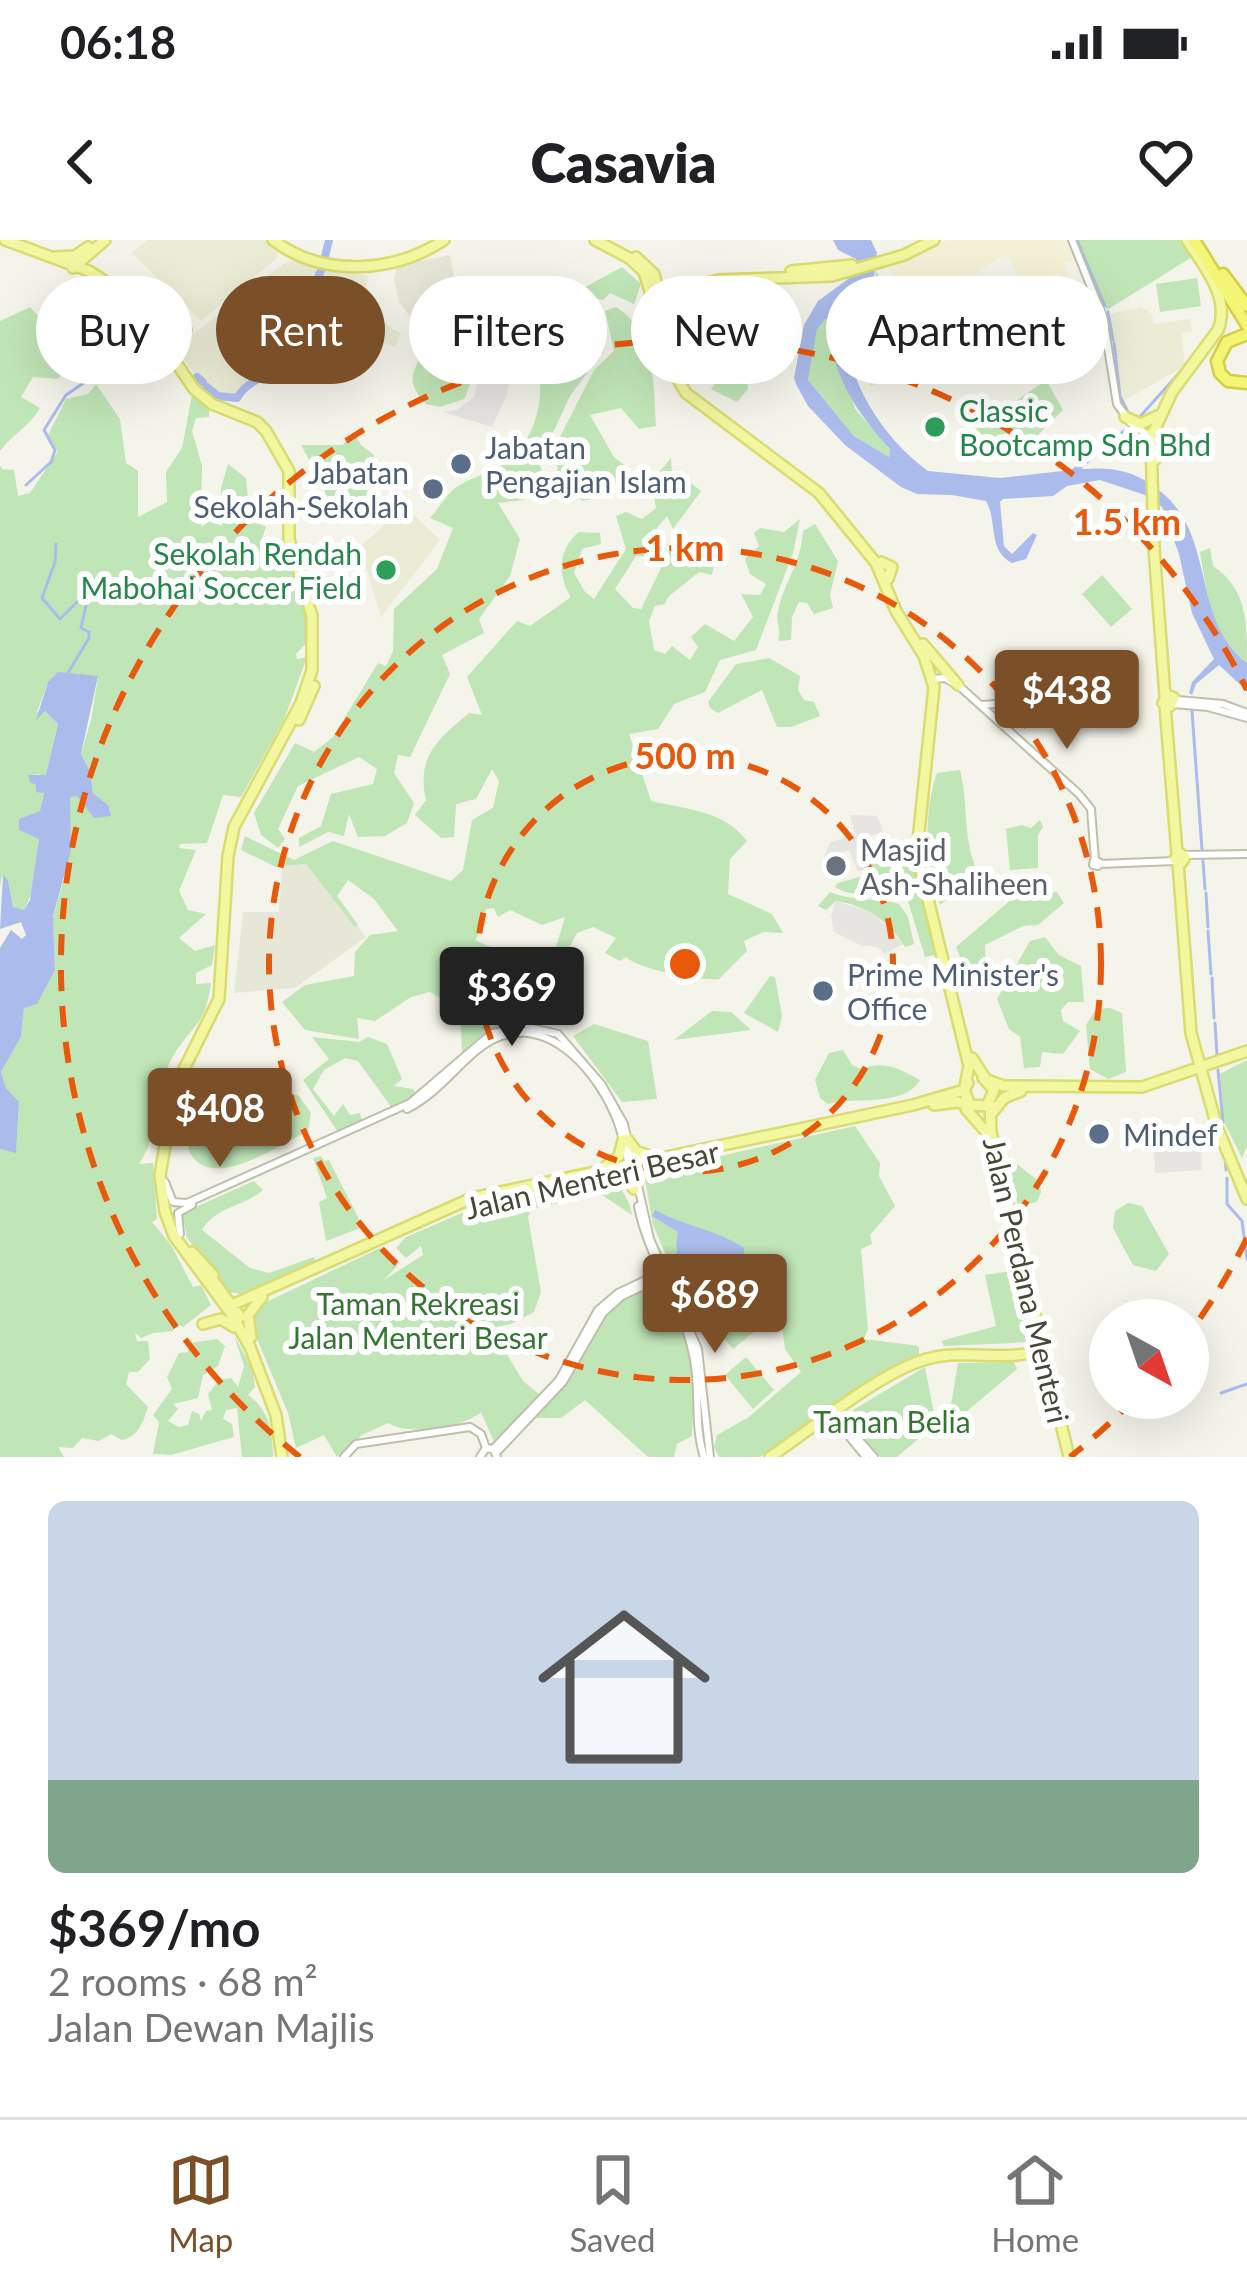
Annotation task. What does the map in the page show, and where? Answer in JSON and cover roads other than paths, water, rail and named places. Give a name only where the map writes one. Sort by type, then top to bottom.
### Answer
[{"type":"highway","points":[[1196,242],[1247,310]]},
{"type":"highway","points":[[1196,242],[1247,325]]},
{"type":"highway","points":[[1247,336],[1230,344],[1221,363],[1230,378],[1247,381]]},
{"type":"main road","points":[[5,240],[96,276]]},
{"type":"main road","points":[[18,240],[74,265],[98,269]]},
{"type":"main road","points":[[325,259],[382,263],[441,240]]},
{"type":"main road","points":[[285,249],[370,273],[410,259],[441,240]]},
{"type":"main road","points":[[598,240],[640,259],[657,276]]},
{"type":"main road","points":[[598,240],[635,262],[646,276]]},
{"type":"main road","points":[[758,276],[856,264],[892,256],[925,240]]},
{"type":"main road","points":[[778,274],[838,275],[934,240]]},
{"type":"main road","points":[[1130,422],[1148,424],[1214,336],[1222,318],[1219,297],[1196,242]]},
{"type":"main road","points":[[74,265],[96,243]]},
{"type":"main road","points":[[56,256],[75,256],[96,243]]},
{"type":"main road","points":[[96,243],[90,260],[105,276]]},
{"type":"main road","points":[[191,384],[212,404],[264,425],[287,467],[293,491],[295,552],[316,616],[319,650],[310,697],[238,829],[226,993],[217,1022],[181,1084],[167,1143],[165,1182],[180,1234],[249,1338],[281,1412],[285,1457]]},
{"type":"main road","points":[[681,384],[833,508],[876,563],[894,607],[935,679],[919,850],[922,881],[969,1066],[965,1088],[972,1106],[1020,1089],[1142,1087],[1183,1077],[1210,1085]]},
{"type":"main road","points":[[684,384],[821,490],[881,562],[892,567],[888,579],[940,691]]},
{"type":"main road","points":[[1167,400],[1153,436],[1153,466],[1178,799],[1183,952],[1190,1007],[1210,1068],[1217,1127],[1247,1199]]},
{"type":"main road","points":[[1130,422],[1144,441],[1153,466]]},
{"type":"main road","points":[[1153,466],[1161,449],[1169,450]]},
{"type":"main road","points":[[293,491],[290,545],[312,616],[313,664]]},
{"type":"main road","points":[[919,640],[958,685]]},
{"type":"main road","points":[[232,1308],[179,1244],[167,1219],[161,1187],[173,1091],[219,999],[234,827],[305,694],[319,650]]},
{"type":"main road","points":[[941,956],[924,841],[940,691],[944,683],[958,685]]},
{"type":"main road","points":[[279,743],[310,697]]},
{"type":"main road","points":[[1170,701],[1169,757],[1187,932],[1191,1033],[1183,1077]]},
{"type":"main road","points":[[1169,757],[1173,729]]},
{"type":"main road","points":[[1175,825],[1178,799]]},
{"type":"main road","points":[[937,920],[970,1051],[975,1067],[994,1090],[992,1101]]},
{"type":"main road","points":[[1183,952],[1187,932]]},
{"type":"main road","points":[[1191,1033],[1210,1068]]},
{"type":"main road","points":[[970,1051],[987,1075],[1020,1089]]},
{"type":"main road","points":[[965,1088],[973,1078],[1020,1089],[1142,1092],[1247,1054]]},
{"type":"main road","points":[[1210,1085],[1247,1186]]},
{"type":"main road","points":[[1066,1086],[1083,1092]]},
{"type":"main road","points":[[1120,1086],[1142,1092]]},
{"type":"main road","name":"Jalan Menteri Besar","points":[[914,1107],[965,1088]]},
{"type":"main road","points":[[989,1132],[997,1103],[1020,1089]]},
{"type":"main road","name":"Jalan Perdana Menteri","points":[[989,1132],[992,1101]]},
{"type":"main road","points":[[944,1103],[971,1112],[989,1132]]},
{"type":"main road","name":"Jalan Menteri Besar","points":[[258,1296],[474,1203],[914,1107],[972,1106]]},
{"type":"main road","name":"Jalan Perdana Menteri","points":[[972,1106],[989,1132],[1066,1457]]},
{"type":"main road","points":[[595,1170],[616,1160],[625,1139],[640,1154],[663,1159]]},
{"type":"main road","points":[[610,1172],[636,1186],[646,1168],[663,1159]]},
{"type":"main road","name":"Jalan Menteri Besar","points":[[232,1308],[472,1198],[631,1166]]},
{"type":"main road","points":[[192,1252],[228,1292],[238,1297],[258,1296]]},
{"type":"main road","points":[[210,1285],[217,1303],[201,1322],[226,1321],[249,1338]]},
{"type":"main road","points":[[249,1338],[248,1315],[258,1296]]},
{"type":"main road","points":[[774,1457],[927,1362],[1021,1357],[1041,1349]]},
{"type":"main road","name":"Jalan Perdana Menteri","points":[[1041,1349],[1066,1457]]},
{"type":"main road","points":[[1021,1357],[1043,1368]]},
{"type":"street","points":[[1072,240],[1103,317],[1116,399],[1130,422],[1153,436]]},
{"type":"street","points":[[935,679],[958,685],[1054,768],[1087,804],[1097,862],[1247,854]]},
{"type":"street","points":[[1170,701],[1223,704],[1247,716]]},
{"type":"street","points":[[981,706],[996,704]]},
{"type":"street","points":[[165,1182],[173,1202],[187,1203],[385,1116],[437,1084],[492,1033],[542,1029],[568,1045],[609,1104],[625,1139],[650,1239],[694,1355],[698,1430],[707,1457]]},
{"type":"street","points":[[180,1234],[176,1218],[182,1209],[425,1100],[489,1042],[529,1034],[568,1045]]},
{"type":"street","points":[[636,1186],[652,1256],[692,1330],[703,1371],[707,1457]]},
{"type":"street","points":[[480,1457],[493,1452],[559,1380],[598,1310],[649,1273],[652,1256]]},
{"type":"street","points":[[526,1417],[563,1382],[603,1313],[622,1296],[663,1275]]},
{"type":"street","points":[[623,1291],[663,1275]]},
{"type":"street","points":[[643,1286],[661,1287],[675,1304]]},
{"type":"street","points":[[835,1416],[870,1457]]},
{"type":"street","points":[[344,1457],[356,1444],[470,1427],[493,1452]]},
{"type":"water","points":[[833,240],[871,240],[877,253],[874,276],[852,276],[859,271],[856,259],[838,250]]},
{"type":"water","points":[[826,295],[826,319],[817,330],[808,380],[854,436],[889,457],[890,449],[845,384],[859,384],[892,438],[928,471],[1000,478],[1071,470],[1128,430],[1081,469],[1132,474],[1160,491],[1178,510],[1198,554],[1217,624],[1247,663],[1247,691],[1219,665],[1189,693],[1192,682],[1214,659],[1192,613],[1162,507],[1145,495],[1100,480],[1067,486],[1053,496],[1003,499],[1004,546],[1012,554],[1033,533],[1037,535],[1026,559],[1012,563],[999,551],[986,501],[917,494],[845,445],[808,406],[797,384],[802,384],[804,325]]},
{"type":"water","points":[[58,672],[98,676],[81,754],[90,771],[93,793],[108,805],[111,816],[94,818],[77,796],[70,797],[71,851],[53,916],[55,970],[37,1004],[24,1008],[21,1037],[1,1072],[6,1088],[19,1102],[16,1153],[0,1149],[0,948],[11,930],[22,939],[26,935],[21,922],[0,929],[3,875],[13,907],[24,910],[30,900],[39,839],[19,830],[19,819],[40,811],[44,793],[36,792],[28,775],[46,775],[58,724],[45,711],[36,720],[48,682]]},
{"type":"water","points":[[655,1210],[744,1248],[744,1265],[721,1279],[695,1281],[678,1258],[678,1232],[652,1216]]},
{"type":"waterway","points":[[207,387],[218,396],[237,398],[257,380],[305,355],[317,329],[299,321],[298,315],[322,269],[329,240]]},
{"type":"waterway","points":[[1077,240],[1092,276]]},
{"type":"waterway","points":[[1108,312],[1113,340]]},
{"type":"waterway","points":[[1114,343],[1116,358]]},
{"type":"waterway","points":[[1116,361],[1120,396],[1130,416]]},
{"type":"waterway","points":[[1137,420],[1180,372]]},
{"type":"waterway","points":[[197,377],[203,382]]},
{"type":"waterway","points":[[26,485],[51,462],[55,450],[44,430],[66,395],[82,384]]},
{"type":"waterway","points":[[56,544],[42,598],[60,619],[80,599],[87,599]]},
{"type":"waterway","points":[[68,673],[89,638],[89,632],[81,628],[87,601]]},
{"type":"waterway","points":[[1192,711],[1202,850]]},
{"type":"waterway","points":[[1203,861],[1205,889]]},
{"type":"waterway","points":[[1206,893],[1208,927]]},
{"type":"waterway","points":[[1208,931],[1211,974]]},
{"type":"waterway","points":[[1212,978],[1214,1018]]},
{"type":"waterway","points":[[1215,1023],[1217,1056]]},
{"type":"waterway","points":[[1218,1070],[1223,1122]]},
{"type":"waterway","points":[[1225,1154],[1226,1170]]},
{"type":"waterway","points":[[1227,1178],[1227,1204],[1242,1221],[1247,1259]]},
{"type":"waterway","points":[[1221,1393],[1247,1384]]},
{"type":"place","name":"Classic Bootcamp Sdn Bhd","points":[[935,427]]},
{"type":"place","name":"Jabatan Pengajian Islam","points":[[461,464]]},
{"type":"place","name":"Jabatan Sekolah-Sekolah","points":[[433,489]]},
{"type":"place","name":"Sekolah Rendah Mabohai Soccer Field","points":[[386,570]]},
{"type":"place","name":"Masjid Ash-Shaliheen","points":[[836,866]]},
{"type":"place","name":"Prime Minister's Office","points":[[823,991]]},
{"type":"place","name":"Mindef","points":[[1099,1134]]},
{"type":"park label","name":"Taman Rekreasi Jalan Menteri Besar","points":[[418,1320]]},
{"type":"park label","name":"Taman Belia","points":[[892,1421]]}]
